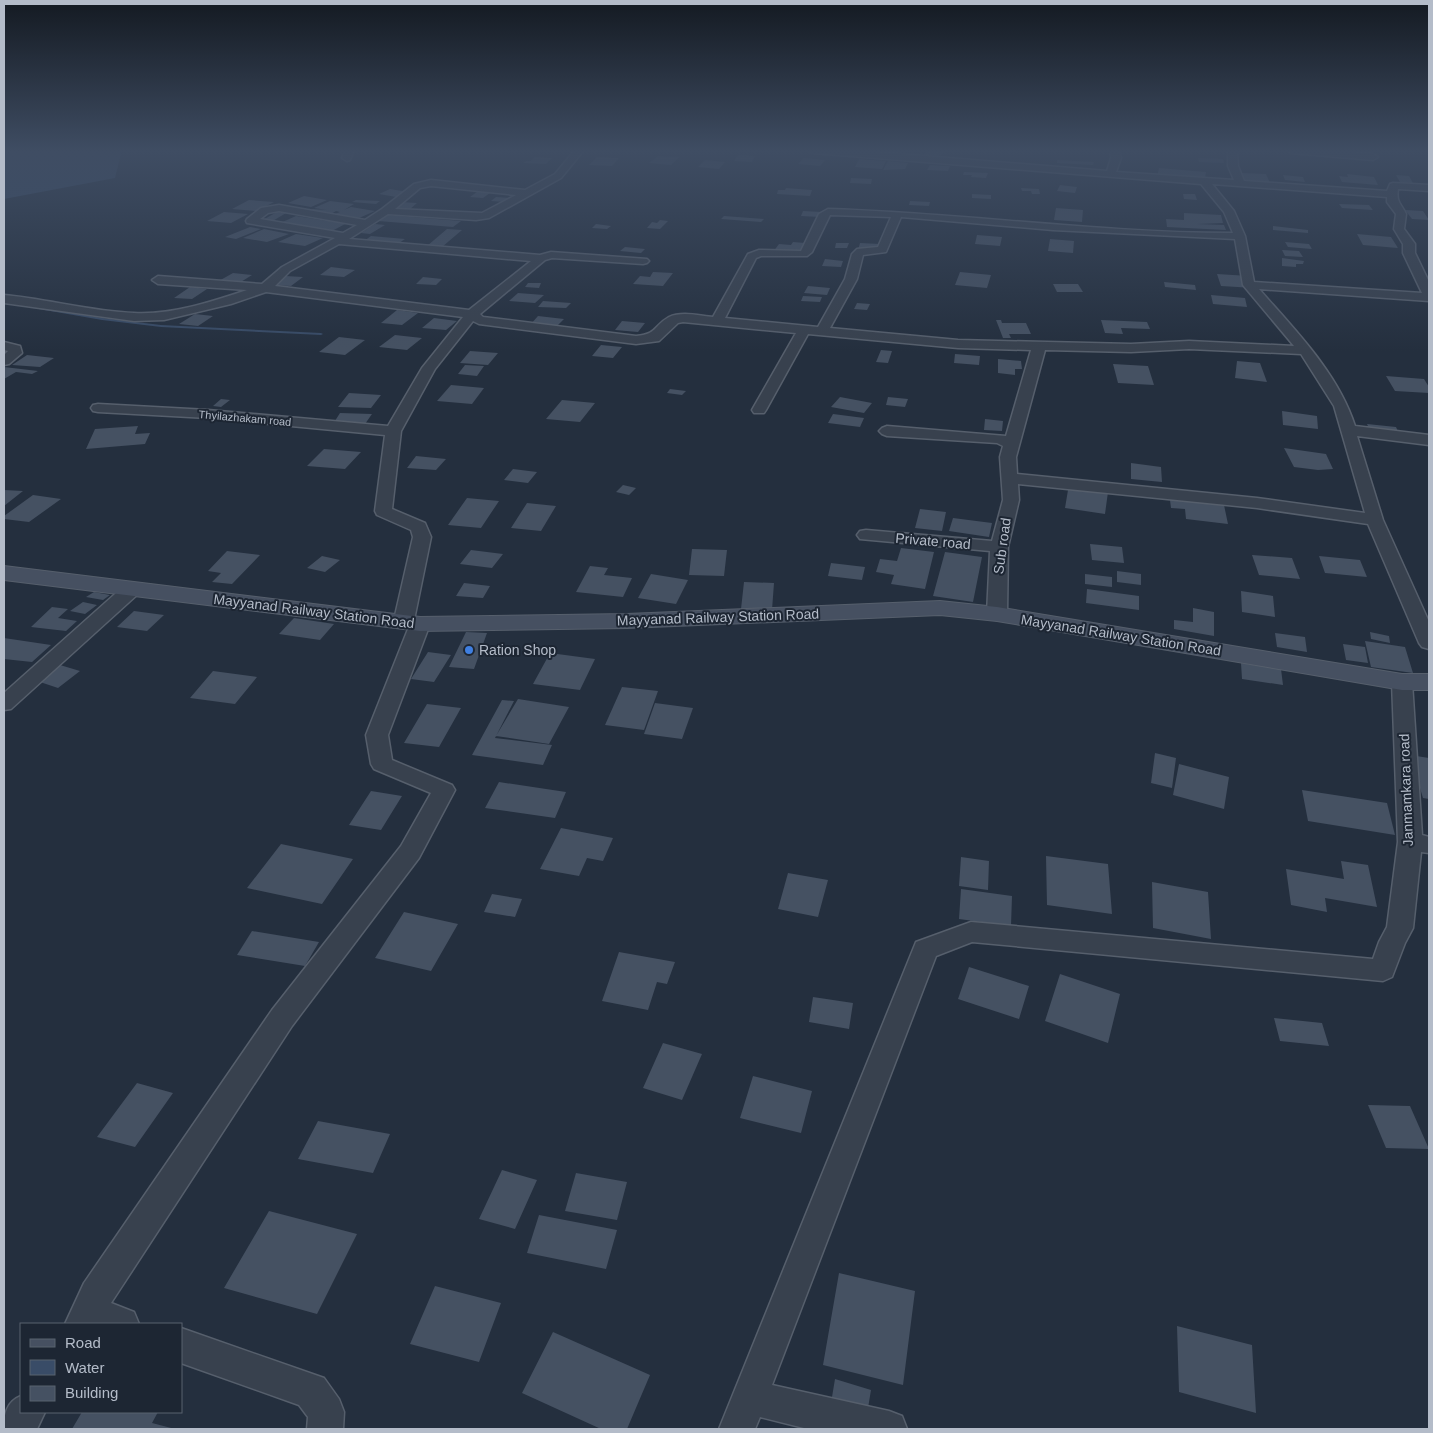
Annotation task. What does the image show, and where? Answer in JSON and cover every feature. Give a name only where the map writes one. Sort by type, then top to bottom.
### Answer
[{"type":"main road","name":"Mayyanad Railway Station Road","points":[[4,573],[132,590],[412,622],[637,620],[940,608],[996,614],[1402,682],[1429,682]]},
{"type":"street","points":[[256,217],[251,221],[341,238],[541,258],[552,256],[643,261]]},
{"type":"street","points":[[330,217],[366,223]]},
{"type":"street","points":[[4,299],[134,317],[164,316],[227,302],[265,288],[286,269],[376,217]]},
{"type":"street","points":[[717,321],[752,256],[759,253],[803,254],[806,252],[823,217]]},
{"type":"street","points":[[822,331],[851,280],[858,254],[861,251],[882,250],[896,217]]},
{"type":"street","points":[[932,217],[1082,229],[1240,236]]},
{"type":"street","points":[[1232,217],[1240,236],[1249,285],[1305,350],[1341,406],[1375,520],[1429,643]]},
{"type":"street","points":[[1402,217],[1403,220],[1398,229],[1409,244],[1409,253],[1429,296]]},
{"type":"street","points":[[116,1323],[86,1318],[96,1295],[282,1018],[410,852],[444,790],[382,764],[377,735],[412,622],[422,538],[418,526],[383,511],[392,432],[429,368],[472,314],[541,258]]},
{"type":"street","points":[[158,280],[265,288],[472,314],[479,320],[636,340],[654,338],[674,320],[683,318],[958,344],[1131,348],[1189,345],[1305,350]]},
{"type":"street","points":[[1249,285],[1429,296]]},
{"type":"street","points":[[759,410],[804,330]]},
{"type":"street","points":[[4,346],[15,349],[15,354],[4,362]]},
{"type":"street","name":"Sub road","points":[[996,614],[999,547],[1010,500],[1008,456],[1039,346]]},
{"type":"street","name":"Thyilazhakam road","points":[[98,408],[208,414],[392,432]]},
{"type":"street","points":[[1348,430],[1429,440]]},
{"type":"street","points":[[887,431],[999,439],[1012,444]]},
{"type":"street","points":[[1008,478],[1256,503],[1375,520]]},
{"type":"street","name":"Private road","points":[[866,535],[999,547]]},
{"type":"street","points":[[4,704],[132,590]]},
{"type":"street","name":"Janmamkara road","points":[[750,1395],[925,948],[971,932],[1383,970],[1392,942],[1400,928],[1419,844],[1402,682]]},
{"type":"street","points":[[182,1345],[311,1391],[326,1412],[325,1429]]},
{"type":"street","points":[[737,1429],[750,1395],[772,1403],[889,1429]]},
{"type":"street","points":[[15,1429],[26,1413]]},
{"type":"building","points":[[215,217],[243,217],[231,223],[207,221]]},
{"type":"building","points":[[268,217],[280,217],[271,222],[261,221]]},
{"type":"building","points":[[294,217],[347,223],[332,231],[278,224]]},
{"type":"building","points":[[384,217],[410,217],[461,221],[453,227],[378,221]]},
{"type":"building","points":[[723,217],[736,217],[764,219],[761,222],[721,219]]},
{"type":"building","points":[[1055,217],[1082,217],[1082,222],[1054,220]]},
{"type":"building","points":[[1184,217],[1221,217],[1223,223],[1197,224],[1224,225],[1226,230],[1167,227],[1166,219],[1184,220]]},
{"type":"building","points":[[1410,217],[1427,217],[1429,220],[1412,219]]},
{"type":"building","points":[[660,220],[668,221],[660,229],[647,228],[652,222],[657,223]]},
{"type":"building","points":[[375,224],[385,225],[370,234],[361,233]]},
{"type":"building","points":[[596,224],[611,226],[607,229],[592,228]]},
{"type":"building","points":[[1273,226],[1308,230],[1308,233],[1273,230]]},
{"type":"building","points":[[250,227],[261,229],[236,239],[225,237]]},
{"type":"building","points":[[264,229],[289,234],[267,242],[243,238]]},
{"type":"building","points":[[447,229],[462,230],[442,247],[427,246]]},
{"type":"building","points":[[296,234],[323,238],[305,246],[278,242]]},
{"type":"building","points":[[1357,234],[1391,237],[1398,248],[1363,245]]},
{"type":"building","points":[[977,235],[1002,237],[1000,246],[975,244]]},
{"type":"building","points":[[371,236],[405,239],[399,243],[364,241]]},
{"type":"building","points":[[1050,239],[1074,241],[1073,253],[1048,251]]},
{"type":"building","points":[[793,242],[805,243],[797,255],[773,252],[779,244],[791,245]]},
{"type":"building","points":[[1285,242],[1309,244],[1312,249],[1288,247]]},
{"type":"building","points":[[836,243],[849,243],[847,248],[835,248]]},
{"type":"building","points":[[860,243],[880,244],[878,251],[858,250]]},
{"type":"building","points":[[625,247],[645,249],[641,253],[620,251]]},
{"type":"building","points":[[1282,250],[1299,251],[1303,257],[1285,256]]},
{"type":"building","points":[[1282,258],[1304,261],[1303,264],[1296,264],[1296,267],[1282,266]]},
{"type":"building","points":[[825,259],[843,261],[841,267],[822,266]]},
{"type":"building","points":[[331,267],[355,270],[344,277],[320,275]]},
{"type":"building","points":[[653,272],[673,273],[663,286],[633,284],[640,276],[650,277]]},
{"type":"building","points":[[960,272],[991,275],[987,288],[955,285]]},
{"type":"building","points":[[233,273],[252,275],[236,285],[217,282]]},
{"type":"building","points":[[1217,274],[1249,276],[1254,288],[1221,286]]},
{"type":"building","points":[[285,276],[303,277],[291,286],[273,285]]},
{"type":"building","points":[[423,277],[442,279],[436,285],[416,284]]},
{"type":"building","points":[[1164,282],[1195,285],[1196,290],[1165,287]]},
{"type":"building","points":[[528,283],[541,283],[539,288],[525,287]]},
{"type":"building","points":[[1053,284],[1078,284],[1083,292],[1057,292]]},
{"type":"building","points":[[808,286],[830,288],[827,295],[804,293]]},
{"type":"building","points":[[190,287],[207,289],[192,299],[174,298]]},
{"type":"building","points":[[518,293],[544,295],[535,303],[509,301]]},
{"type":"building","points":[[1211,295],[1245,298],[1247,307],[1213,304]]},
{"type":"building","points":[[803,296],[822,297],[820,302],[801,301]]},
{"type":"building","points":[[543,301],[571,303],[566,308],[538,307]]},
{"type":"building","points":[[857,303],[870,304],[867,310],[854,309]]},
{"type":"building","points":[[397,310],[418,313],[402,325],[381,323]]},
{"type":"building","points":[[195,314],[213,316],[198,326],[179,324]]},
{"type":"building","points":[[538,316],[564,319],[556,327],[530,325]]},
{"type":"building","points":[[434,318],[457,321],[446,330],[422,328]]},
{"type":"building","points":[[996,320],[1001,320],[1002,323],[1026,323],[1031,334],[1009,334],[1011,338],[1003,338]]},
{"type":"building","points":[[1101,320],[1147,322],[1150,329],[1121,328],[1123,334],[1105,333]]},
{"type":"building","points":[[622,321],[645,323],[638,332],[615,330]]},
{"type":"building","points":[[395,335],[422,338],[407,350],[379,347]]},
{"type":"building","points":[[339,337],[365,340],[345,355],[319,352]]},
{"type":"building","points":[[601,345],[622,347],[613,358],[592,356]]},
{"type":"building","points":[[881,350],[892,351],[888,363],[876,362]]},
{"type":"building","points":[[470,351],[498,353],[488,365],[460,363]]},
{"type":"building","points":[[955,354],[980,356],[979,365],[954,363]]},
{"type":"building","points":[[27,355],[54,358],[40,367],[12,365]]},
{"type":"building","points":[[998,359],[1021,361],[1022,369],[1015,369],[1015,375],[998,373]]},
{"type":"building","points":[[1237,361],[1260,363],[1267,382],[1235,378]]},
{"type":"building","points":[[1113,364],[1148,366],[1154,385],[1118,383]]},
{"type":"building","points":[[465,365],[484,366],[477,376],[458,374]]},
{"type":"building","points":[[4,367],[38,371],[32,374],[16,372],[4,379]]},
{"type":"building","points":[[1386,376],[1424,379],[1429,387],[1429,393],[1395,391]]},
{"type":"building","points":[[451,385],[484,388],[472,404],[437,401]]},
{"type":"building","points":[[670,389],[686,391],[682,395],[667,393]]},
{"type":"building","points":[[349,393],[381,395],[371,408],[338,407]]},
{"type":"building","points":[[840,397],[872,403],[864,413],[831,407]]},
{"type":"building","points":[[888,397],[908,399],[905,407],[886,405]]},
{"type":"building","points":[[221,399],[230,400],[221,407],[213,406]]},
{"type":"building","points":[[562,400],[595,403],[580,422],[546,419]]},
{"type":"building","points":[[1282,411],[1317,416],[1318,429],[1283,425]]},
{"type":"building","points":[[340,413],[372,414],[365,424],[333,424]]},
{"type":"building","points":[[833,414],[864,418],[860,427],[828,423]]},
{"type":"building","points":[[985,419],[1003,421],[1002,431],[984,430]]},
{"type":"building","points":[[1367,424],[1396,427],[1401,438],[1372,435]]},
{"type":"building","points":[[138,426],[135,434],[150,433],[145,444],[86,449],[95,429]]},
{"type":"building","points":[[1284,448],[1326,454],[1333,469],[1318,470],[1294,467]]},
{"type":"building","points":[[324,449],[361,452],[345,469],[307,466]]},
{"type":"building","points":[[416,456],[446,459],[436,470],[407,468]]},
{"type":"building","points":[[1131,463],[1161,467],[1162,482],[1131,479]]},
{"type":"building","points":[[513,469],[537,472],[528,483],[504,480]]},
{"type":"building","points":[[623,485],[636,488],[629,495],[616,492]]},
{"type":"building","points":[[4,490],[23,491],[4,506]]},
{"type":"building","points":[[1068,490],[1108,492],[1105,514],[1065,508]]},
{"type":"building","points":[[33,495],[61,499],[29,522],[4,519],[4,516]]},
{"type":"building","points":[[467,498],[499,501],[481,528],[448,525]]},
{"type":"building","points":[[1170,500],[1224,505],[1228,524],[1186,519],[1185,509],[1171,508]]},
{"type":"building","points":[[527,503],[556,506],[541,531],[511,528]]},
{"type":"building","points":[[920,509],[946,512],[942,531],[915,528]]},
{"type":"building","points":[[953,518],[992,523],[989,537],[949,531]]},
{"type":"building","points":[[1090,544],[1122,547],[1124,563],[1092,560]]},
{"type":"building","points":[[901,548],[934,552],[925,589],[891,584],[894,575],[876,572],[880,559],[897,561]]},
{"type":"building","points":[[692,549],[727,550],[724,576],[689,575]]},
{"type":"building","points":[[471,550],[503,554],[492,568],[460,564]]},
{"type":"building","points":[[227,551],[260,555],[232,584],[212,582],[221,573],[208,571]]},
{"type":"building","points":[[945,552],[982,557],[973,602],[933,596]]},
{"type":"building","points":[[1252,555],[1292,558],[1300,579],[1259,575]]},
{"type":"building","points":[[322,556],[340,560],[325,572],[307,568]]},
{"type":"building","points":[[1319,556],[1360,560],[1367,577],[1325,573]]},
{"type":"building","points":[[831,563],[865,567],[862,580],[828,576]]},
{"type":"building","points":[[590,566],[608,568],[604,575],[632,578],[623,597],[576,592]]},
{"type":"building","points":[[1117,571],[1141,574],[1141,585],[1117,582]]},
{"type":"building","points":[[651,574],[688,580],[676,604],[638,598]]},
{"type":"building","points":[[1085,574],[1112,577],[1112,587],[1085,584]]},
{"type":"building","points":[[744,582],[774,583],[772,610],[741,609]]},
{"type":"building","points":[[464,583],[490,586],[483,598],[456,596]]},
{"type":"building","points":[[1087,589],[1139,596],[1139,610],[1086,603]]},
{"type":"building","points":[[1241,591],[1273,596],[1275,617],[1242,612]]},
{"type":"building","points":[[94,592],[110,595],[103,600],[86,597]]},
{"type":"building","points":[[83,602],[97,605],[85,614],[70,611]]},
{"type":"building","points":[[52,607],[68,609],[58,618],[77,621],[66,631],[31,627]]},
{"type":"building","points":[[1193,608],[1214,612],[1214,636],[1174,629],[1174,620],[1193,622]]},
{"type":"building","points":[[134,611],[164,615],[147,631],[117,627]]},
{"type":"building","points":[[294,618],[334,624],[320,640],[279,634]]},
{"type":"building","name":"Ration Shop","points":[[466,632],[487,633],[474,669],[449,667]]},
{"type":"building","points":[[1370,632],[1389,636],[1390,643],[1371,639]]},
{"type":"building","points":[[1275,633],[1305,637],[1307,652],[1277,647]]},
{"type":"building","points":[[4,638],[51,645],[32,662],[4,659]]},
{"type":"building","points":[[1365,641],[1405,647],[1413,673],[1371,667]]},
{"type":"building","points":[[1343,644],[1365,647],[1368,663],[1346,660]]},
{"type":"building","points":[[428,652],[451,655],[434,682],[411,679]]},
{"type":"building","points":[[550,653],[595,659],[580,690],[533,684]]},
{"type":"building","points":[[1241,663],[1281,669],[1283,685],[1242,679]]},
{"type":"building","points":[[60,665],[80,671],[58,688],[37,681]]},
{"type":"building","points":[[213,671],[257,677],[235,704],[190,698]]},
{"type":"building","points":[[622,687],[658,691],[644,730],[605,725]]},
{"type":"building","points":[[518,699],[569,707],[549,744],[496,736]]},
{"type":"building","points":[[502,700],[514,701],[495,738],[552,745],[543,765],[472,755]]},
{"type":"building","points":[[655,703],[693,708],[682,739],[644,734]]},
{"type":"building","points":[[427,704],[461,708],[439,747],[404,743]]},
{"type":"building","points":[[1155,753],[1176,758],[1172,788],[1151,783]]},
{"type":"building","points":[[1410,755],[1429,758],[1429,799],[1423,798]]},
{"type":"building","points":[[1179,764],[1229,777],[1224,809],[1173,795]]},
{"type":"building","points":[[499,782],[566,792],[555,818],[485,808]]},
{"type":"building","points":[[1302,790],[1387,803],[1395,835],[1308,821]]},
{"type":"building","points":[[371,791],[402,796],[381,830],[349,825]]},
{"type":"building","points":[[561,828],[613,838],[603,861],[587,858],[579,876],[540,869]]},
{"type":"building","points":[[281,844],[353,859],[322,904],[247,888]]},
{"type":"building","points":[[1046,856],[1108,864],[1112,914],[1047,905]]},
{"type":"building","points":[[961,857],[989,861],[988,890],[959,886]]},
{"type":"building","points":[[1341,861],[1368,865],[1377,907],[1325,898],[1327,912],[1291,905],[1286,869],[1344,879]]},
{"type":"building","points":[[788,873],[828,880],[818,917],[778,909]]},
{"type":"building","points":[[1152,882],[1208,892],[1211,939],[1153,928]]},
{"type":"building","points":[[961,889],[1012,896],[1011,926],[959,919]]},
{"type":"building","points":[[492,894],[522,899],[515,917],[484,912]]},
{"type":"building","points":[[404,912],[458,924],[431,971],[375,958]]},
{"type":"building","points":[[252,931],[319,942],[305,966],[237,955]]},
{"type":"building","points":[[619,952],[675,962],[667,984],[657,982],[648,1010],[602,1001]]},
{"type":"building","points":[[969,967],[1029,986],[1019,1019],[958,999]]},
{"type":"building","points":[[1060,974],[1120,994],[1108,1043],[1045,1021]]},
{"type":"building","points":[[813,997],[853,1003],[849,1029],[809,1022]]},
{"type":"building","points":[[1274,1018],[1322,1023],[1329,1046],[1280,1041]]},
{"type":"building","points":[[663,1043],[702,1054],[682,1100],[643,1088]]},
{"type":"building","points":[[753,1076],[812,1091],[801,1133],[740,1118]]},
{"type":"building","points":[[137,1083],[173,1093],[135,1147],[97,1137]]},
{"type":"building","points":[[1368,1105],[1410,1106],[1429,1149],[1386,1148]]},
{"type":"building","points":[[318,1121],[390,1134],[373,1173],[298,1159]]},
{"type":"building","points":[[502,1170],[537,1180],[515,1229],[479,1219]]},
{"type":"building","points":[[576,1173],[627,1182],[617,1220],[565,1211]]},
{"type":"building","points":[[269,1211],[357,1234],[317,1314],[224,1288]]},
{"type":"building","points":[[539,1215],[617,1230],[606,1269],[527,1253]]},
{"type":"building","points":[[839,1273],[915,1291],[903,1385],[823,1365]]},
{"type":"building","points":[[435,1286],[501,1303],[479,1362],[410,1344]]},
{"type":"building","points":[[1177,1326],[1252,1345],[1256,1413],[1179,1392]]},
{"type":"building","points":[[553,1332],[650,1375],[627,1429],[601,1429],[522,1393]]},
{"type":"building","points":[[835,1379],[871,1390],[867,1414],[831,1403]]},
{"type":"building","points":[[81,1413],[157,1413],[152,1423],[175,1429],[72,1429]]},
{"type":"waterway","points":[[35,307],[102,319],[161,326],[321,334]]},
{"type":"place","name":"Ration Shop","points":[[469,650]]}]
